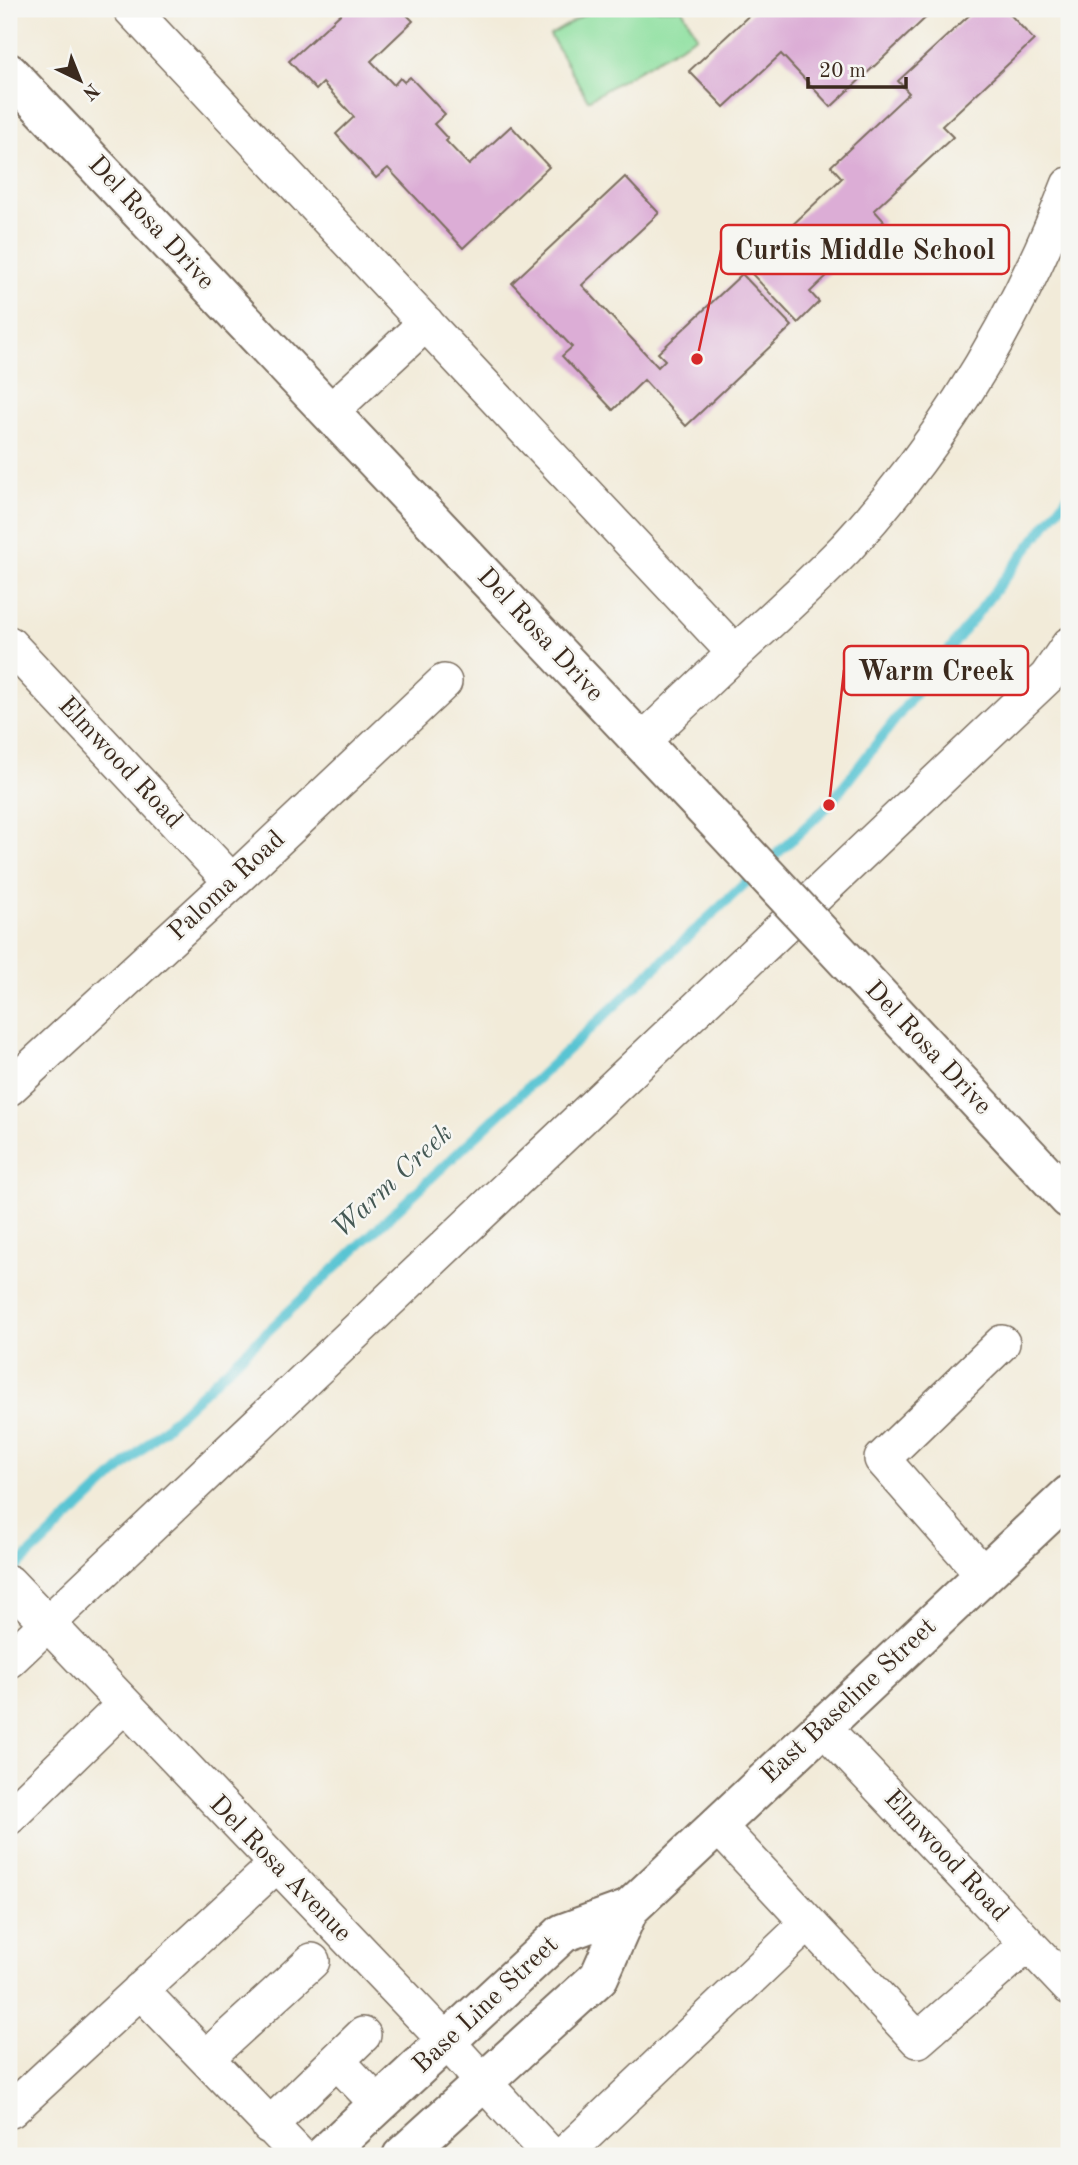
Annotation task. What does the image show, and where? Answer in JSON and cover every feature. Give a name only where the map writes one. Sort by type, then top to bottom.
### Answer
[{"type":"main road","name":"Del Rosa Drive","points":[[9,73],[1069,1199]]},
{"type":"main road","name":"East Baseline Street","points":[[629,1909],[1069,1495]]},
{"type":"main road","name":"Base Line Street","points":[[323,2156],[563,1933],[629,1909]]},
{"type":"main road","name":"Base Line Street","points":[[402,2156],[599,1977],[629,1909]]},
{"type":"street","points":[[131,9],[735,653]]},
{"type":"street","points":[[641,742],[844,549],[915,464],[975,376],[1001,332],[1045,244],[1069,186]]},
{"type":"street","points":[[330,412],[426,323]]},
{"type":"street","name":"Elmwood Road","points":[[9,644],[232,882]]},
{"type":"street","points":[[9,1660],[1037,687],[1069,645]]},
{"type":"street","name":"Paloma Road","points":[[9,1088],[443,682]]},
{"type":"street","points":[[984,1575],[882,1459],[1002,1343]]},
{"type":"street","name":"Del Rosa Avenue","points":[[15,1590],[446,2041],[551,2156]]},
{"type":"street","points":[[9,1817],[124,1705]]},
{"type":"street","name":"Elmwood Road","points":[[822,1726],[1069,1987]]},
{"type":"street","points":[[717,1825],[918,2040],[1028,1944]]},
{"type":"street","points":[[11,2110],[276,1865]]},
{"type":"street","points":[[563,2156],[808,1923]]},
{"type":"street","points":[[206,2058],[312,1961]]},
{"type":"street","points":[[140,1990],[300,2156]]},
{"type":"street","points":[[269,2126],[363,2035]]},
{"type":"street","points":[[337,2061],[378,2104]]},
{"type":"green space","points":[[594,9],[682,9],[697,36],[588,100],[550,35]]},
{"type":"building","points":[[346,9],[401,9],[413,21],[371,61],[394,85],[400,78],[404,82],[410,77],[445,114],[434,124],[469,165],[511,126],[549,167],[463,248],[388,168],[376,178],[336,134],[354,117],[323,83],[316,90],[289,61]]},
{"type":"building","points":[[756,9],[935,9],[831,107],[781,54],[724,107],[689,71]]},
{"type":"building","points":[[976,9],[1005,9],[1034,40],[942,126],[953,137],[874,210],[884,221],[810,292],[819,302],[798,323],[737,258],[758,238],[768,248],[842,178],[831,166],[909,93],[898,81]]},
{"type":"building","points":[[625,177],[659,213],[582,285],[658,367],[665,360],[658,353],[742,274],[792,326],[686,426],[644,380],[613,410],[562,356],[572,347],[512,283]]},
{"type":"waterway","name":"Warm Creek","points":[[765,865],[829,805],[1069,495]]},
{"type":"waterway","name":"Warm Creek","points":[[9,1574],[754,875]]},
{"type":"place","name":"Curtis Middle School","points":[[697,359]]},
{"type":"place","name":"Warm Creek","points":[[829,805]]}]
